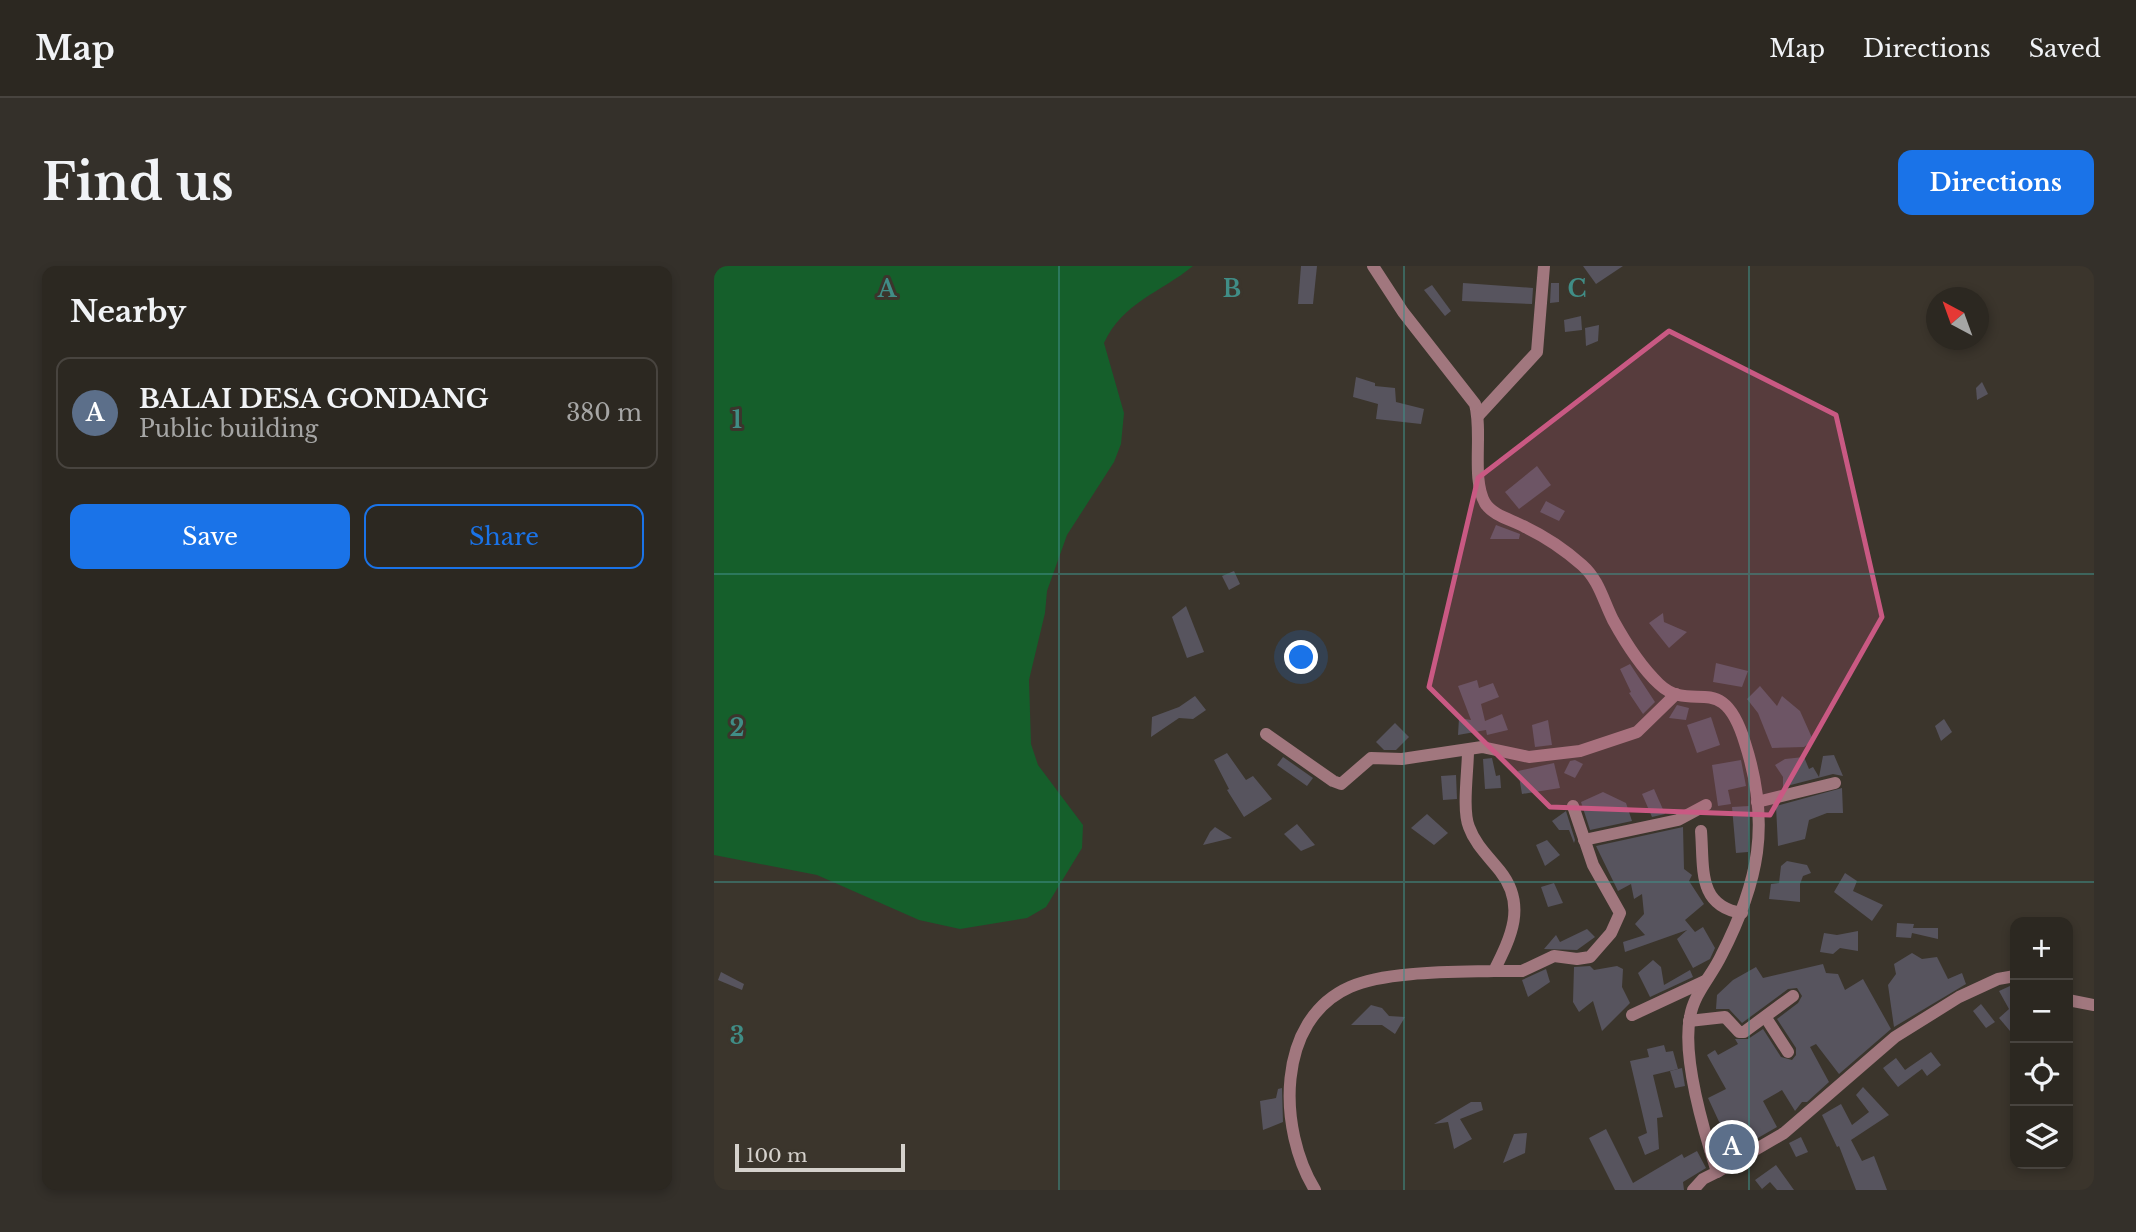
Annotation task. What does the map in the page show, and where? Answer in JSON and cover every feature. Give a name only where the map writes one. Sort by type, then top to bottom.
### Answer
[{"type":"street","points":[[1373,266],[1403,312],[1471,398],[1478,416],[1480,484],[1484,501],[1503,517],[1559,546],[1589,571],[1599,585],[1617,626],[1656,682],[1676,694],[1709,696],[1734,712],[1745,742],[1757,802],[1756,867],[1742,913],[1695,998],[1689,1021],[1690,1049],[1703,1132],[1717,1172]]},
{"type":"street","points":[[1478,416],[1537,352],[1544,266]]},
{"type":"street","points":[[1266,734],[1339,784],[1371,758],[1402,759],[1482,747],[1528,757],[1593,749],[1637,732],[1676,694]]},
{"type":"street","points":[[1468,751],[1467,823],[1475,840],[1507,880],[1516,915],[1513,933],[1494,971]]},
{"type":"street","points":[[1757,802],[1835,783]]},
{"type":"street","points":[[1584,840],[1678,820],[1706,805]]},
{"type":"street","points":[[1315,1190],[1299,1161],[1289,1084],[1297,1050],[1320,1008],[1337,993],[1371,981],[1522,971],[1554,956],[1577,960],[1590,957],[1611,933],[1620,913],[1593,865],[1573,806]]},
{"type":"street","points":[[1701,831],[1709,894],[1724,909],[1742,913]]},
{"type":"street","points":[[1693,1190],[1703,1179],[1784,1133],[1895,1037],[1959,997],[1998,979],[2010,977]]},
{"type":"street","points":[[1632,1015],[1706,981]]},
{"type":"street","points":[[1689,1021],[1726,1017],[1742,1032],[1766,1018],[1793,996]]},
{"type":"street","points":[[2073,1001],[2094,1005]]},
{"type":"street","points":[[1766,1018],[1788,1052]]},
{"type":"highlighted area","points":[[1669,331],[1836,415],[1882,617],[1770,815],[1550,807],[1429,687],[1478,478]]},
{"type":"green space","points":[[714,266],[1193,266],[1121,317],[1104,343],[1124,413],[1121,444],[1114,462],[1067,535],[1047,591],[1045,613],[1029,680],[1031,744],[1038,765],[1083,825],[1082,848],[1046,907],[1027,918],[960,929],[919,920],[817,875],[714,855]]},
{"type":"building","points":[[1301,266],[1317,266],[1313,304],[1298,304]]},
{"type":"building","points":[[1583,266],[1623,266],[1596,284]]},
{"type":"building","points":[[1463,283],[1533,288],[1532,304],[1462,301]]},
{"type":"building","points":[[1551,283],[1559,283],[1559,302],[1550,303]]},
{"type":"building","points":[[1432,285],[1451,311],[1445,316],[1424,290]]},
{"type":"building","points":[[1581,316],[1582,330],[1565,332],[1564,320]]},
{"type":"building","points":[[1599,325],[1598,341],[1586,346],[1585,328]]},
{"type":"building","points":[[1356,377],[1375,383],[1375,386],[1395,388],[1396,402],[1424,409],[1421,424],[1376,419],[1378,404],[1353,397]]},
{"type":"building","points":[[1982,382],[1988,394],[1977,400],[1976,388]]},
{"type":"building","points":[[1537,466],[1551,485],[1519,509],[1505,492]]},
{"type":"building","points":[[1546,501],[1565,511],[1559,521],[1540,512]]},
{"type":"building","points":[[1496,525],[1520,534],[1519,539],[1490,539]]},
{"type":"building","points":[[1234,571],[1240,584],[1229,590],[1222,576]]},
{"type":"building","points":[[1186,606],[1204,652],[1187,658],[1172,617]]},
{"type":"building","points":[[1663,613],[1664,622],[1687,632],[1669,648],[1649,623]]},
{"type":"building","points":[[1716,663],[1748,671],[1742,687],[1713,682]]},
{"type":"building","points":[[1630,664],[1655,702],[1643,714],[1629,693],[1631,692],[1620,669]]},
{"type":"building","points":[[1477,680],[1479,688],[1493,683],[1499,697],[1481,704],[1485,721],[1502,714],[1508,730],[1487,735],[1486,730],[1458,735],[1459,718],[1471,720],[1458,686]]},
{"type":"building","points":[[1760,686],[1777,706],[1782,696],[1800,711],[1813,740],[1804,747],[1772,748],[1758,713],[1747,699]]},
{"type":"building","points":[[1195,696],[1206,710],[1193,719],[1179,718],[1151,737],[1152,717],[1179,707]]},
{"type":"building","points":[[1677,705],[1689,708],[1686,720],[1669,718]]},
{"type":"building","points":[[1711,717],[1720,745],[1697,753],[1687,725]]},
{"type":"building","points":[[1944,719],[1952,732],[1941,741],[1935,726]]},
{"type":"building","points":[[1548,720],[1552,745],[1535,747],[1532,725]]},
{"type":"building","points":[[1395,723],[1409,737],[1396,750],[1384,750],[1376,742]]},
{"type":"building","points":[[1227,753],[1246,780],[1253,776],[1272,799],[1244,817],[1227,790],[1229,789],[1214,760]]},
{"type":"building","points":[[1834,755],[1843,776],[1833,774],[1783,787],[1783,777],[1775,765],[1785,759],[1804,757],[1809,769],[1813,767],[1819,777],[1823,756]]},
{"type":"building","points":[[1283,757],[1313,778],[1307,786],[1277,765]]},
{"type":"building","points":[[1492,758],[1496,776],[1500,775],[1501,788],[1485,789],[1483,759]]},
{"type":"building","points":[[1741,760],[1746,786],[1728,790],[1731,804],[1718,806],[1712,765]]},
{"type":"building","points":[[1570,761],[1583,764],[1575,778],[1564,773]]},
{"type":"building","points":[[1554,763],[1560,788],[1522,794],[1518,771]]},
{"type":"building","points":[[1456,775],[1457,799],[1443,800],[1441,776]]},
{"type":"building","points":[[1842,788],[1843,813],[1827,813],[1809,820],[1805,839],[1778,846],[1776,806]]},
{"type":"building","points":[[1654,789],[1665,814],[1652,817],[1642,794]]},
{"type":"building","points":[[1603,792],[1626,803],[1632,821],[1590,830],[1581,802]]},
{"type":"building","points":[[1749,806],[1748,852],[1736,853],[1732,807]]},
{"type":"building","points":[[1566,811],[1574,843],[1569,830],[1559,830],[1552,821]]},
{"type":"building","points":[[1427,814],[1448,833],[1434,845],[1411,828]]},
{"type":"building","points":[[1297,824],[1315,845],[1301,851],[1284,834]]},
{"type":"building","points":[[1215,827],[1232,838],[1203,845],[1210,832]]},
{"type":"building","points":[[1683,827],[1684,869],[1692,875],[1689,881],[1704,904],[1685,920],[1695,932],[1703,927],[1715,948],[1710,959],[1693,968],[1677,939],[1687,930],[1625,952],[1623,942],[1645,935],[1635,924],[1644,914],[1642,894],[1634,899],[1631,884],[1618,891],[1596,846]]},
{"type":"building","points":[[1547,840],[1560,855],[1545,866],[1536,845]]},
{"type":"building","points":[[1787,861],[1807,865],[1811,873],[1803,876],[1800,902],[1769,899],[1771,884],[1779,883],[1781,866]]},
{"type":"building","points":[[1845,873],[1857,881],[1853,891],[1883,905],[1872,921],[1834,892]]},
{"type":"building","points":[[1554,883],[1563,903],[1548,907],[1541,887]]},
{"type":"building","points":[[1897,923],[1914,924],[1913,928],[1938,928],[1938,939],[1912,933],[1911,938],[1896,937]]},
{"type":"building","points":[[1587,929],[1595,937],[1577,950],[1544,949],[1556,935],[1560,942]]},
{"type":"building","points":[[1858,931],[1858,951],[1840,948],[1833,954],[1820,952],[1824,933],[1837,935]]},
{"type":"building","points":[[1912,953],[1922,959],[1937,957],[1948,979],[1962,973],[1966,984],[1894,1027],[1888,985],[1896,974],[1894,964]]},
{"type":"building","points":[[1653,960],[1661,967],[1664,985],[1690,970],[1693,977],[1650,997],[1638,973]]},
{"type":"building","points":[[1823,964],[1826,973],[1838,974],[1845,990],[1863,979],[1891,1029],[1839,1074],[1816,1044],[1810,1047],[1829,1082],[1807,1102],[1802,1102],[1795,1111],[1782,1090],[1763,1101],[1777,1127],[1730,1154],[1723,1144],[1728,1141],[1708,1098],[1726,1089],[1707,1055],[1715,1050],[1718,1055],[1738,1044],[1735,1039],[1748,1039],[1763,1029],[1781,1057],[1792,1060],[1796,1055],[1796,1048],[1777,1019],[1798,1003],[1802,996],[1797,988],[1788,989],[1742,1023],[1729,1009],[1716,1009],[1717,995],[1733,980],[1756,967],[1763,978]]},
{"type":"building","points":[[1590,966],[1594,970],[1617,966],[1623,969],[1622,987],[1630,1003],[1602,1031],[1593,1001],[1579,1012],[1573,1002],[1574,967]]},
{"type":"building","points":[[1546,969],[1550,982],[1528,997],[1522,980]]},
{"type":"building","points":[[721,972],[744,984],[742,990],[718,980]]},
{"type":"building","points":[[2010,986],[2010,1031],[1999,1018],[2009,1009],[1999,991]]},
{"type":"building","points":[[1981,1004],[1995,1022],[1986,1028],[1973,1011]]},
{"type":"building","points":[[1371,1005],[1382,1008],[1389,1016],[1405,1017],[1395,1034],[1382,1025],[1351,1025]]},
{"type":"building","points":[[1664,1045],[1666,1052],[1673,1051],[1678,1069],[1653,1075],[1663,1117],[1657,1118],[1659,1149],[1645,1155],[1638,1137],[1647,1133],[1630,1061],[1649,1057],[1647,1049]]},
{"type":"building","points":[[1931,1052],[1941,1065],[1927,1076],[1922,1069],[1898,1087],[1883,1068],[1896,1058],[1905,1070]]},
{"type":"building","points":[[1682,1068],[1685,1086],[1675,1088],[1670,1071]]},
{"type":"building","points":[[1863,1087],[1889,1115],[1851,1140],[1862,1161],[1874,1156],[1887,1190],[1856,1190],[1839,1146],[1837,1147],[1822,1115],[1841,1104],[1852,1125],[1869,1112],[1856,1095]]},
{"type":"building","points":[[1282,1088],[1283,1122],[1263,1130],[1260,1101],[1276,1098],[1278,1089]]},
{"type":"building","points":[[1471,1102],[1481,1102],[1483,1110],[1460,1119],[1472,1139],[1454,1149],[1448,1122],[1434,1124]]},
{"type":"building","points":[[1606,1129],[1633,1183],[1682,1154],[1684,1158],[1697,1151],[1706,1168],[1683,1182],[1684,1190],[1615,1190],[1589,1138]]},
{"type":"building","points":[[1527,1133],[1525,1153],[1503,1163],[1514,1134]]},
{"type":"building","points":[[1801,1137],[1808,1152],[1796,1157],[1789,1143]]},
{"type":"building","points":[[1776,1165],[1794,1190],[1777,1190],[1770,1182],[1762,1189],[1755,1180]]},
{"type":"place","name":"BALAI DESA GONDANG","points":[[1732,1147]]}]
